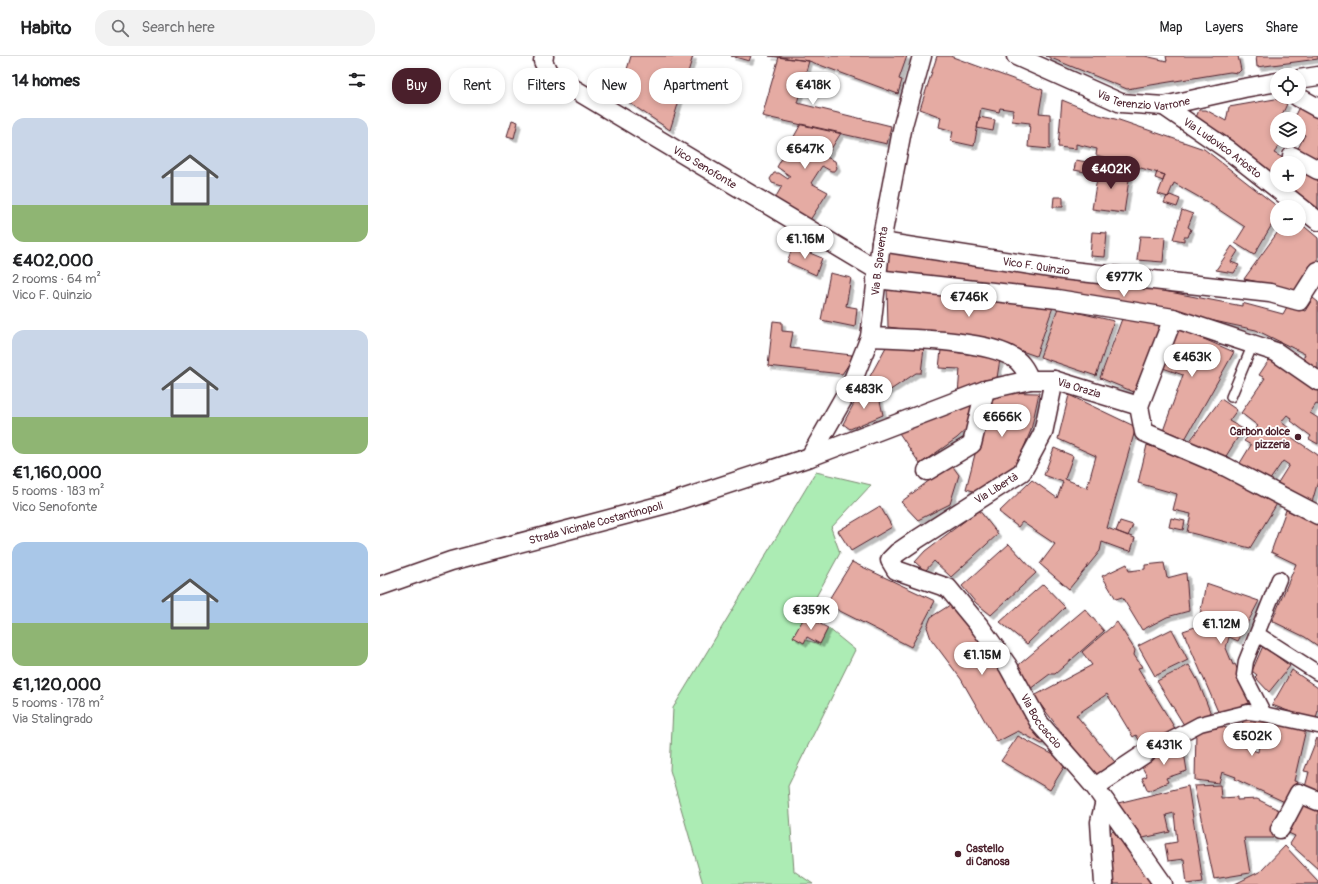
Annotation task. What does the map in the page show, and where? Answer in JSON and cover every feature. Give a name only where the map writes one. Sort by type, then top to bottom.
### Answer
[{"type":"street","name":"Vico Senofonte","points":[[544,56],[543,60],[550,74],[876,275]]},
{"type":"street","name":"Via B. Spaventa","points":[[810,457],[852,385],[870,337],[876,275],[902,125],[922,56]]},
{"type":"street","name":"Via Terenzio Varrone","points":[[1016,56],[1121,103],[1164,106],[1270,83]]},
{"type":"street","points":[[1306,78],[1318,76]]},
{"type":"street","points":[[1306,101],[1318,108]]},
{"type":"street","name":"Via Ludovico Ariosto","points":[[1164,106],[1228,150],[1318,221]]},
{"type":"street","points":[[1306,164],[1318,170]]},
{"type":"street","name":"Vico F. Quinzio","points":[[881,242],[1063,270],[1270,292],[1299,301],[1318,271]]},
{"type":"street","points":[[876,275],[1057,299],[1173,318],[1276,352],[1318,382]]},
{"type":"street","points":[[1173,318],[1139,406],[1144,432],[1226,467],[1317,510]]},
{"type":"street","points":[[870,337],[954,342],[1002,351],[1015,358],[1022,365],[1030,380]]},
{"type":"street","name":"Via Orazia","points":[[810,457],[985,390],[1030,380],[1054,380],[1139,406]]},
{"type":"street","name":"Via Libertà","points":[[890,560],[897,553],[916,540],[1022,472],[1043,433],[1054,380]]},
{"type":"street","points":[[927,471],[972,444],[985,390]]},
{"type":"street","name":"Strada Vicinale Costantinopoli","points":[[380,586],[450,561],[670,503],[810,457]]},
{"type":"street","name":"Via Boccaccio","points":[[890,560],[896,570],[948,588],[982,628],[1008,666],[1040,724],[1100,794],[1164,884]]},
{"type":"street","points":[[1264,714],[1244,675],[1246,661],[1279,580]]},
{"type":"street","points":[[1257,634],[1318,673]]},
{"type":"street","points":[[1104,884],[1100,822],[1100,794],[1146,753],[1200,724],[1248,712],[1318,726]]},
{"type":"street","points":[[1280,829],[1299,793],[1318,801]]},
{"type":"lane","points":[[1231,397],[1253,344]]},
{"type":"green space","points":[[816,472],[871,485],[831,528],[840,553],[794,637],[820,644],[828,628],[855,650],[788,786],[794,871],[813,884],[703,884],[670,770],[673,708]]},
{"type":"building","points":[[631,56],[693,56],[689,68],[649,68],[649,104],[678,104],[670,130],[631,104],[641,104],[641,68],[627,68]]},
{"type":"building","points":[[731,56],[751,56],[749,61]]},
{"type":"building","points":[[769,56],[907,56],[899,79],[902,80],[898,94],[809,61]]},
{"type":"building","points":[[937,56],[950,56],[1043,90],[1039,113],[1050,114],[1050,149],[1028,147],[1030,123],[1012,121],[1013,110],[1000,108],[999,112],[981,108],[974,146],[951,141],[953,131],[939,127],[941,117],[920,109]]},
{"type":"building","points":[[1046,56],[1145,56],[1167,61],[1166,56],[1238,56],[1241,70],[1238,73],[1230,72],[1127,89]]},
{"type":"building","points":[[1256,56],[1318,56],[1318,59],[1257,67]]},
{"type":"building","points":[[779,57],[809,61],[797,103],[891,126],[887,144],[762,116]]},
{"type":"building","points":[[1062,100],[1099,115],[1119,120],[1204,149],[1270,201],[1270,228],[1254,255],[1235,243],[1245,227],[1204,200],[1174,183],[1168,197],[1158,194],[1165,175],[1096,155],[1097,149],[1076,144],[1076,149],[1058,147]]},
{"type":"building","points":[[1270,100],[1270,104],[1287,104],[1283,112],[1270,112],[1270,148],[1278,148],[1274,153],[1279,156],[1270,156],[1270,179],[1195,120],[1199,110],[1206,110],[1226,121],[1229,107]]},
{"type":"building","points":[[1299,107],[1318,117],[1318,166],[1306,160],[1306,156],[1299,156],[1295,154],[1298,148],[1306,148],[1306,112],[1296,112]]},
{"type":"building","points":[[979,117],[995,120],[993,131],[977,128]]},
{"type":"building","points":[[512,120],[518,122],[514,138],[507,136]]},
{"type":"building","points":[[801,124],[841,133],[826,157],[835,161],[837,168],[835,171],[831,171],[822,166],[811,183],[828,192],[810,220],[774,200],[782,186],[772,183],[770,179],[774,173],[779,173],[788,179],[790,176],[777,167]]},
{"type":"building","points":[[1076,160],[1092,163],[1091,173],[1074,170]]},
{"type":"building","points":[[1099,166],[1109,166],[1111,169],[1130,173],[1124,213],[1092,209]]},
{"type":"building","points":[[1306,171],[1318,178],[1318,217],[1306,208],[1306,200],[1296,200],[1286,192],[1306,192]]},
{"type":"building","points":[[1157,172],[1165,175],[1163,181],[1155,178]]},
{"type":"building","points":[[1170,195],[1180,199],[1177,207],[1164,203],[1167,196],[1168,197]]},
{"type":"building","points":[[1054,197],[1063,197],[1063,207],[1053,207]]},
{"type":"building","points":[[1182,210],[1193,214],[1188,227],[1191,229],[1188,237],[1184,237],[1184,241],[1173,239]]},
{"type":"building","points":[[1306,228],[1318,238],[1318,264],[1297,296],[1273,285],[1244,279],[1275,236],[1306,236]]},
{"type":"building","points":[[1092,232],[1107,233],[1105,257],[1090,256]]},
{"type":"building","points":[[1140,236],[1165,237],[1163,262],[1137,260]]},
{"type":"building","points":[[793,246],[822,258],[816,275],[787,262]]},
{"type":"building","points":[[1232,246],[1238,251],[1231,262],[1239,265],[1234,273],[1216,270]]},
{"type":"building","points":[[886,251],[1144,287],[1242,306],[1242,303],[1283,314],[1288,305],[1305,311],[1313,298],[1318,302],[1318,370],[1303,359],[1305,354],[1256,330],[1140,305],[887,273]]},
{"type":"building","points":[[830,273],[851,278],[846,306],[857,308],[855,327],[821,320]]},
{"type":"building","points":[[887,287],[1053,307],[1036,356],[996,342],[888,327]]},
{"type":"building","points":[[1058,308],[1114,321],[1096,376],[1040,357]]},
{"type":"building","points":[[1123,316],[1161,325],[1134,392],[1100,378]]},
{"type":"building","points":[[773,321],[782,322],[782,331],[793,332],[790,348],[852,355],[851,361],[842,374],[768,366]]},
{"type":"building","points":[[1176,327],[1234,352],[1184,441],[1163,431],[1183,375],[1160,367]]},
{"type":"building","points":[[892,345],[924,348],[921,373],[916,373],[883,395],[869,378],[886,347]]},
{"type":"building","points":[[941,350],[1000,359],[997,378],[958,394],[960,369],[939,368]]},
{"type":"building","points":[[1271,357],[1318,388],[1318,405],[1316,404],[1310,413],[1318,418],[1318,444],[1309,439],[1311,436],[1291,421],[1292,419],[1287,415],[1281,422],[1289,428],[1285,433],[1318,455],[1318,481],[1311,506],[1274,489],[1289,465],[1283,461],[1267,484],[1237,468],[1251,445],[1244,441],[1258,426],[1241,413],[1265,378],[1259,375]]},
{"type":"building","points":[[860,392],[879,396],[883,415],[850,429],[843,424]]},
{"type":"building","points":[[991,392],[1039,393],[1031,430],[1016,467],[981,493],[966,489]]},
{"type":"building","points":[[1069,395],[1136,427],[1107,528],[1135,538],[1131,551],[1102,542],[1100,551],[1069,589],[1040,564],[1055,544],[1022,522],[1018,527],[999,512],[1032,480],[1057,498],[1063,482],[1044,475],[1054,448],[1073,456],[1065,479],[1087,488],[1096,456],[1058,439]]},
{"type":"building","points":[[1221,399],[1237,410],[1229,421],[1243,429],[1223,461],[1189,442]]},
{"type":"building","points":[[972,401],[976,411],[970,426],[957,438],[920,464],[897,430]]},
{"type":"building","points":[[1147,445],[1236,475],[1233,481],[1278,502],[1250,548],[1187,532],[1191,514],[1173,510],[1177,494],[1138,483]]},
{"type":"building","points":[[951,464],[959,475],[950,504],[918,520],[901,502]]},
{"type":"building","points":[[880,506],[892,527],[851,551],[838,531]]},
{"type":"building","points":[[979,510],[998,534],[951,577],[934,561],[925,571],[915,562],[925,551]]},
{"type":"building","points":[[1286,510],[1318,524],[1318,646],[1305,637],[1272,621],[1296,564],[1271,552]]},
{"type":"building","points":[[1171,518],[1185,521],[1183,530],[1169,527]]},
{"type":"building","points":[[1120,521],[1133,525],[1128,536],[1116,531]]},
{"type":"building","points":[[1009,544],[1036,573],[991,615],[976,603],[962,586]]},
{"type":"building","points":[[852,562],[935,601],[911,647],[826,604]]},
{"type":"building","points":[[1164,563],[1167,578],[1186,573],[1189,611],[1167,617],[1142,630],[1122,597],[1116,599],[1102,576],[1127,564],[1129,571],[1145,569],[1145,565]]},
{"type":"building","points":[[1206,583],[1259,601],[1238,641],[1229,637],[1226,648],[1252,702],[1219,714],[1183,631],[1198,626]]},
{"type":"building","points":[[1043,584],[1065,607],[1027,644],[1000,622]]},
{"type":"building","points":[[950,605],[996,658],[1045,742],[1042,744],[1018,731],[997,742],[961,679],[931,639],[927,627],[931,617]]},
{"type":"building","points":[[1085,609],[1104,631],[1055,674],[1050,674],[1030,689],[1015,668]]},
{"type":"building","points":[[805,616],[828,628],[820,644],[807,637],[804,643],[793,637]]},
{"type":"building","points":[[1117,622],[1135,650],[1134,655],[1142,667],[1138,668],[1176,730],[1145,749],[1136,735],[1133,737],[1107,694],[1076,715],[1119,767],[1098,780],[1034,696],[1092,665],[1082,652]]},
{"type":"building","points":[[1172,629],[1188,660],[1155,676],[1138,646]]},
{"type":"building","points":[[1263,646],[1290,666],[1269,692],[1255,677],[1257,675],[1252,671]]},
{"type":"building","points":[[1189,665],[1198,681],[1211,714],[1184,725],[1157,681]]},
{"type":"building","points":[[1292,670],[1318,688],[1318,711],[1315,721],[1272,705]]},
{"type":"building","points":[[1243,718],[1306,729],[1294,781],[1298,782],[1289,804],[1235,779],[1236,777],[1222,772],[1219,783],[1195,780],[1196,730],[1218,728],[1219,726],[1234,730],[1231,742],[1258,752],[1260,737],[1242,734]]},
{"type":"building","points":[[1018,736],[1067,762],[1050,790],[1001,761]]},
{"type":"building","points":[[1317,738],[1318,792],[1305,787],[1309,772],[1304,771]]},
{"type":"building","points":[[1182,740],[1187,771],[1166,778],[1168,782],[1148,791],[1142,778],[1147,776],[1139,762]]},
{"type":"building","points":[[1220,785],[1221,798],[1237,797],[1237,800],[1257,799],[1281,811],[1273,838],[1244,838],[1250,873],[1214,879],[1194,786]]},
{"type":"building","points":[[1188,786],[1203,882],[1187,884],[1184,859],[1168,861],[1165,844],[1177,842],[1174,813],[1166,815],[1170,832],[1143,838],[1118,803]]},
{"type":"building","points":[[1298,800],[1318,808],[1318,869],[1290,844],[1295,836],[1284,831]]},
{"type":"building","points":[[1113,831],[1154,884],[1109,884],[1105,836]]},
{"type":"building","points":[[1285,846],[1318,881],[1318,884],[1235,884],[1261,871]]},
{"type":"place","name":"Carbon dolce pizzeria","points":[[1298,437]]},
{"type":"place","name":"Castello di Canosa","points":[[958,854]]}]
